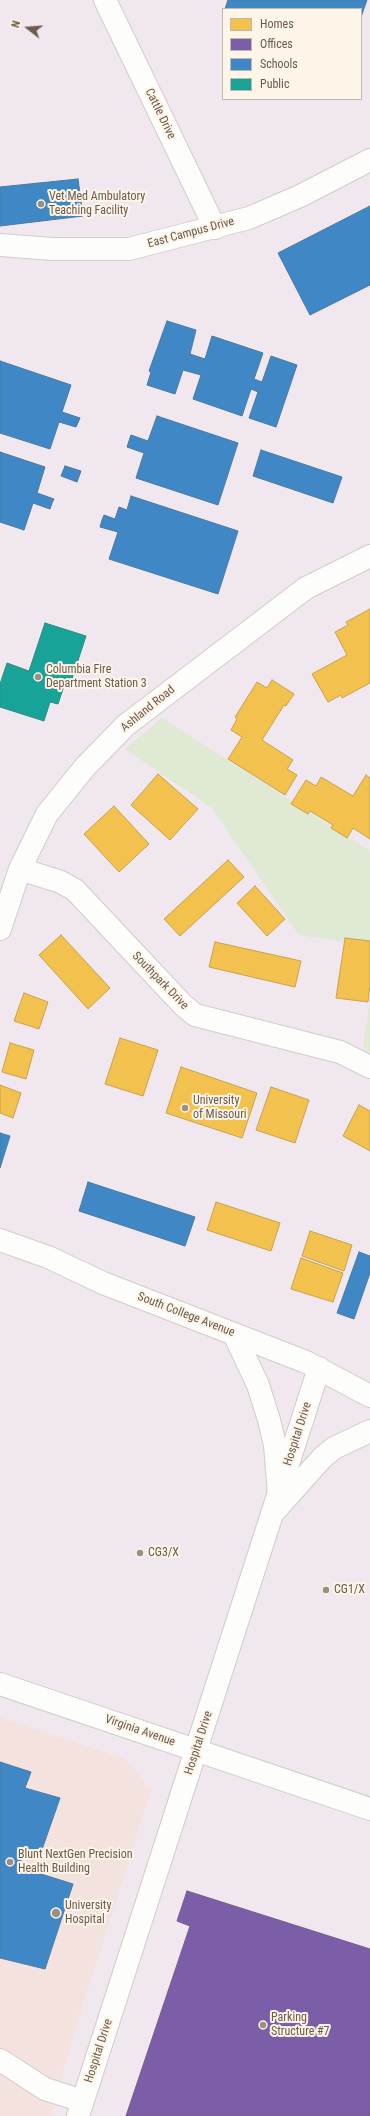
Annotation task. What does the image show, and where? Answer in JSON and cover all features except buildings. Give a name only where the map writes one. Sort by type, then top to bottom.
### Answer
[{"type":"street","name":"Cattle Drive","points":[[105,0],[215,228]]},
{"type":"street","name":"East Campus Drive","points":[[0,245],[52,249],[129,249],[215,228],[248,218],[300,196],[370,160]]},
{"type":"street","name":"Ashland Road","points":[[0,929],[20,868],[47,814],[85,767],[126,725],[306,588],[370,556]]},
{"type":"street","name":"Southpark Drive","points":[[20,868],[62,882],[75,890],[182,1005],[194,1015],[340,1052],[370,1067]]},
{"type":"street","name":"South College Avenue","points":[[0,1240],[48,1257],[103,1283],[319,1368],[370,1396]]},
{"type":"street","points":[[234,1334],[258,1385],[269,1420],[275,1445],[275,1504]]},
{"type":"street","name":"Hospital Drive","points":[[80,2108],[197,1751],[319,1368]]},
{"type":"street","points":[[275,1504],[334,1448],[370,1431]]},
{"type":"street","name":"Virginia Avenue","points":[[0,1684],[370,1809]]},
{"type":"street","points":[[0,2060],[45,2089],[80,2108]]},
{"type":"shaded area","name":"University of Missouri","points":[[0,0],[370,0],[370,2116],[0,2116]]},
{"type":"shaded area","name":"University Hospital","points":[[0,1718],[126,1759],[151,1790],[73,2036],[51,2116],[0,2116]]},
{"type":"green space","points":[[162,718],[370,851],[370,946],[299,935],[212,808],[125,749]]},
{"type":"green space","points":[[370,999],[370,1052],[363,1048]]},
{"type":"place","name":"Vet Med Ambulatory Teaching Facility","points":[[41,204]]},
{"type":"place","name":"Columbia Fire Department Station 3","points":[[38,677]]},
{"type":"place","name":"University of Missouri","points":[[185,1108]]},
{"type":"place","name":"CG3/X","points":[[140,1553]]},
{"type":"place","name":"CG1/X","points":[[326,1590]]},
{"type":"place","name":"Blunt NextGen Precision Health Building","points":[[10,1862]]},
{"type":"place","name":"University Hospital","points":[[56,1913]]},
{"type":"place","name":"Parking Structure #7","points":[[263,2025]]}]
